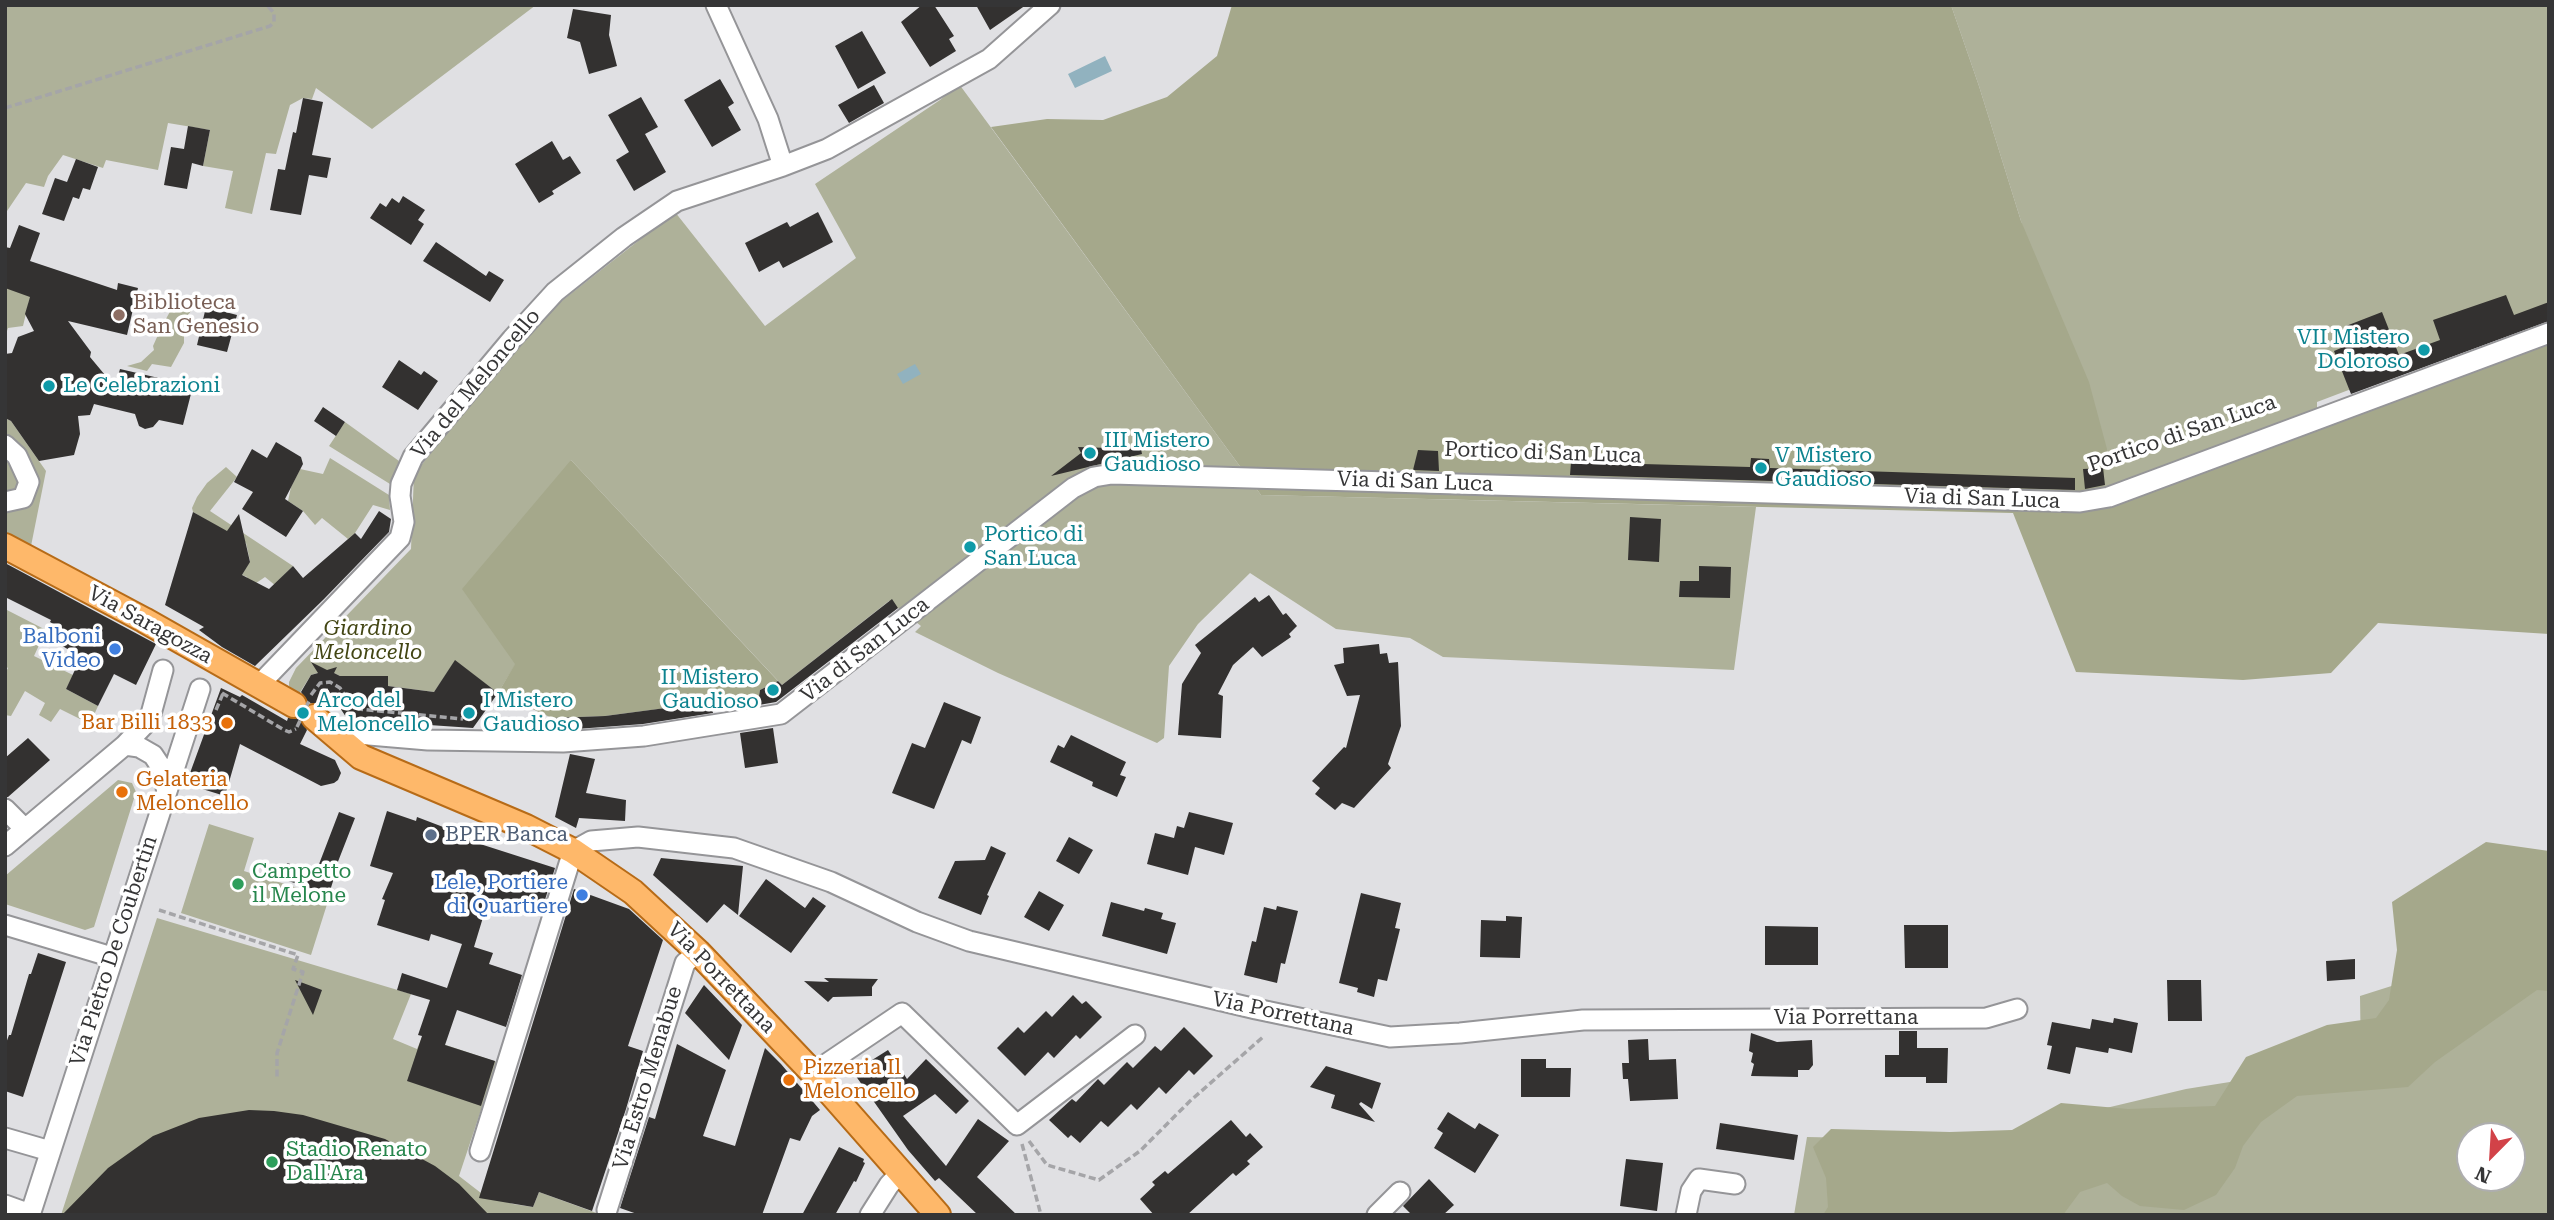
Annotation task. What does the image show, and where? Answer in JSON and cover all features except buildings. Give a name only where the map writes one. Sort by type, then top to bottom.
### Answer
[{"type":"main road","name":"Via Saragozza","points":[[5,546],[169,657],[207,677],[259,685],[334,732]]},
{"type":"main road","name":"Via Porrettana","points":[[334,732],[349,749],[361,757],[526,827],[573,851],[633,892],[698,952],[813,1073],[938,1215]]},
{"type":"street","points":[[716,5],[768,119],[783,166]]},
{"type":"street","name":"Via del Meloncello","points":[[259,685],[400,538],[404,522],[400,496],[405,469],[427,439],[555,292],[624,237],[677,201],[827,149],[989,59],[1049,5]]},
{"type":"street","name":"Via di San Luca","points":[[334,732],[428,740],[563,742],[644,736],[781,714],[1073,488],[1094,477],[1112,474],[2080,502],[2109,497],[2549,333]]},
{"type":"street","points":[[5,444],[17,456],[29,482],[23,498],[5,502]]},
{"type":"street","points":[[5,846],[125,745],[151,714],[169,657]]},
{"type":"street","name":"Via Pietro De Coubertin","points":[[30,1214],[166,789],[207,677]]},
{"type":"street","points":[[125,745],[139,747],[153,755],[165,773],[166,789]]},
{"type":"street","points":[[5,808],[25,829]]},
{"type":"street","name":"Via Porrettana","points":[[573,851],[591,841],[638,837],[734,848],[831,882],[917,922],[969,941],[1256,1009],[1390,1037],[1460,1034],[1583,1020],[1986,1018],[2017,1009]]},
{"type":"street","points":[[480,1151],[573,851]]},
{"type":"street","points":[[5,925],[112,957]]},
{"type":"street","name":"Via Estro Menabue","points":[[607,1210],[685,962],[698,952]]},
{"type":"street","points":[[813,1073],[902,1013],[1017,1125],[1135,1035]]},
{"type":"street","points":[[5,1138],[50,1152]]},
{"type":"street","points":[[870,1215],[888,1185],[901,1172]]},
{"type":"street","points":[[1686,1215],[1691,1191],[1699,1179],[1735,1184]]},
{"type":"street","points":[[1377,1215],[1400,1192]]},
{"type":"street","points":[[5,1205],[30,1214]]},
{"type":"path","points":[[5,108],[270,26],[274,22],[274,13],[267,5]]},
{"type":"path","points":[[222,693],[284,730],[292,732],[316,687],[320,683],[330,682],[340,688],[351,705],[359,709],[468,719]]},
{"type":"path","points":[[159,910],[298,954],[293,969],[303,972],[277,1053],[277,1080]]},
{"type":"path","points":[[1017,1125],[1047,1165],[1100,1180],[1140,1151],[1190,1101],[1263,1037]]},
{"type":"path","points":[[1017,1125],[1041,1215]]},
{"type":"green space","points":[[5,5],[536,5],[372,129],[316,88],[312,99],[303,98],[290,105],[276,154],[266,153],[252,214],[225,208],[233,171],[203,166],[210,130],[168,123],[158,170],[106,160],[103,168],[63,155],[48,176],[44,187],[26,183],[5,214]]},
{"type":"green space","points":[[1232,5],[1951,5],[2021,221],[2089,382],[2107,449],[2100,507],[2549,336],[2549,634],[2378,623],[2331,673],[2243,680],[2076,672],[2013,513],[1261,495],[991,127],[1047,119],[1103,120],[1167,97],[1217,56]]},
{"type":"green space","points":[[1951,5],[2549,5],[2549,314],[2317,402],[2317,425],[2100,508],[2021,221]]},
{"type":"green space","name":"Giardino Meloncello","points":[[959,84],[1261,495],[1756,507],[1734,670],[1443,657],[1410,638],[1336,629],[1250,573],[1198,624],[1169,666],[1164,738],[1157,743],[998,673],[915,632],[921,626],[889,601],[782,685],[571,460],[515,665],[498,693],[455,661],[434,692],[388,686],[388,676],[340,676],[327,670],[311,675],[299,694],[289,686],[296,668],[411,549],[414,474],[554,307],[675,212],[765,326],[856,258],[815,184],[940,100]]},
{"type":"green space","points":[[37,284],[29,301],[23,326],[8,328],[5,337],[5,288]]},
{"type":"green space","points":[[179,304],[195,306],[184,320],[184,343],[171,367],[152,364],[147,371],[127,366],[141,362],[154,350],[153,346],[162,326],[172,308]]},
{"type":"green space","points":[[5,418],[11,421],[46,471],[31,546],[5,532]]},
{"type":"green space","points":[[345,422],[399,461],[390,484],[329,446]]},
{"type":"green space","points":[[330,458],[389,495],[390,510],[373,505],[348,539],[322,518],[315,525],[303,511],[288,501],[291,487],[300,469],[323,474]]},
{"type":"green space","points":[[571,460],[778,681],[760,690],[759,696],[605,716],[552,718],[498,693],[515,664],[462,589]]},
{"type":"green space","points":[[226,467],[237,477],[210,511],[293,566],[276,586],[265,577],[249,588],[247,577],[242,575],[250,561],[246,543],[193,512],[197,497],[207,483]]},
{"type":"green space","points":[[5,609],[46,630],[34,656],[73,675],[66,689],[98,706],[90,724],[60,709],[51,722],[39,715],[45,703],[25,691],[11,716],[5,715],[5,674],[8,668],[5,666]]},
{"type":"green space","points":[[118,780],[132,783],[136,792],[94,927],[85,930],[5,904],[5,876]]},
{"type":"green space","name":"Campetto il Melone","points":[[209,824],[254,838],[244,871],[329,898],[311,955],[181,913]]},
{"type":"green space","points":[[2486,842],[2549,851],[2549,991],[2537,990],[2435,1062],[2408,1087],[2297,1096],[2261,1122],[2243,1146],[2235,1168],[2216,1195],[2184,1210],[2140,1206],[2107,1183],[2080,1192],[2063,1215],[1823,1215],[1828,1207],[1826,1178],[1813,1147],[1831,1129],[1950,1132],[2012,1130],[2061,1103],[2128,1109],[2215,1106],[2246,1057],[2327,1025],[2376,1018],[2389,1000],[2397,950],[2392,902]]},
{"type":"green space","points":[[157,918],[411,994],[393,1039],[417,1049],[422,1037],[497,1062],[459,1176],[481,1193],[513,1204],[533,1207],[539,1192],[602,1215],[61,1215]]},
{"type":"green space","points":[[2549,948],[2549,1215],[1794,1215],[1807,1137],[2003,1141],[2085,1113],[2186,1089],[2361,1061],[2360,996],[2489,955]]},
{"type":"water","points":[[1105,56],[1112,71],[1075,88],[1068,74]]},
{"type":"water","points":[[915,364],[921,374],[903,384],[897,374]]},
{"type":"place","name":"Biblioteca San Genesio","points":[[119,315]]},
{"type":"place","name":"VII Mistero Doloroso","points":[[2424,350]]},
{"type":"place","name":"Le Celebrazioni","points":[[49,386]]},
{"type":"place","name":"III Mistero Gaudioso","points":[[1090,453]]},
{"type":"place","name":"V Mistero Gaudioso","points":[[1761,468]]},
{"type":"place","name":"Portico di San Luca","points":[[970,547]]},
{"type":"place","name":"Balboni Video","points":[[115,649]]},
{"type":"place","name":"II Mistero Gaudioso","points":[[773,690]]},
{"type":"place","name":"Arco del Meloncello","points":[[303,713]]},
{"type":"place","name":"I Mistero Gaudioso","points":[[469,713]]},
{"type":"place","name":"Bar Billi 1833","points":[[227,723]]},
{"type":"place","name":"Gelateria Meloncello","points":[[122,792]]},
{"type":"place","name":"BPER Banca","points":[[431,835]]},
{"type":"place","name":"Campetto il Melone","points":[[238,884]]},
{"type":"place","name":"Lele, Portiere di Quartiere","points":[[582,895]]},
{"type":"place","name":"Pizzeria Il Meloncello","points":[[789,1080]]},
{"type":"place","name":"Stadio Renato Dall'Ara","points":[[272,1162]]}]
